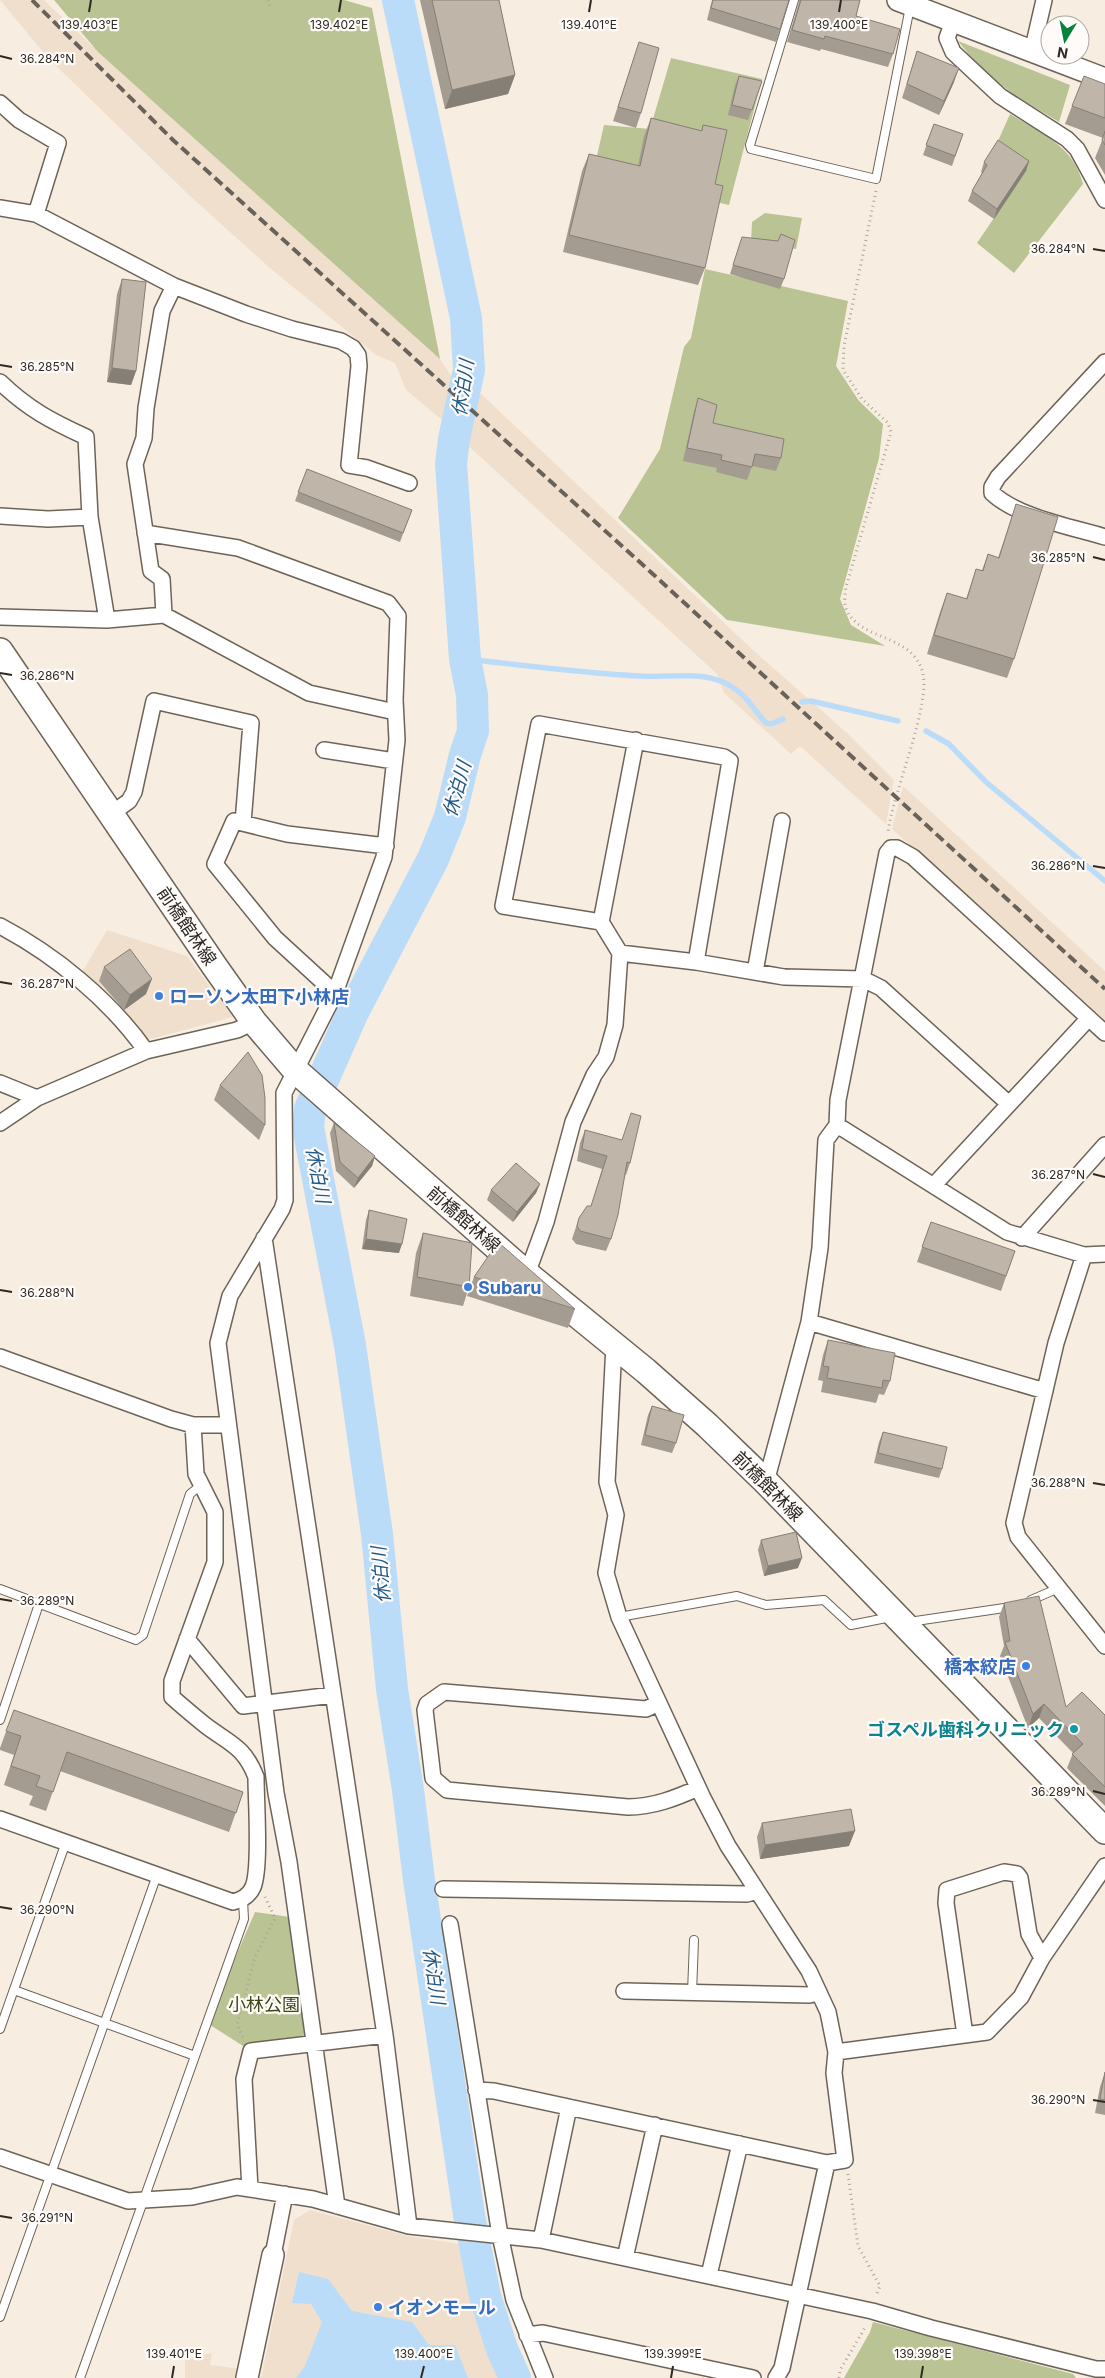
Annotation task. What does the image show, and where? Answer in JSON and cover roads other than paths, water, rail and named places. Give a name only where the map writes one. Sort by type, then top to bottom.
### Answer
[{"type":"main road","points":[[904,2],[1105,79]]},
{"type":"main road","name":"前橋館林線","points":[[0,651],[214,968],[254,1022],[298,1073],[527,1274],[707,1425],[766,1482],[1105,1831]]},
{"type":"main road","points":[[247,2378],[273,2255]]},
{"type":"street","points":[[1032,52],[1044,0]]},
{"type":"street","points":[[953,21],[947,38],[953,52],[1006,100],[1067,139],[1077,149],[1105,200]]},
{"type":"street","points":[[0,103],[19,120],[58,144],[36,214]]},
{"type":"street","points":[[0,208],[36,214],[174,286],[246,314],[301,332],[341,341],[353,348],[358,355],[358,366],[349,465],[366,468],[409,483]]},
{"type":"street","points":[[164,615],[162,579],[151,571],[134,464],[144,438],[146,408],[162,311],[174,286]]},
{"type":"street","points":[[1105,362],[998,477],[992,487],[992,493],[999,501],[1016,509],[1105,537]]},
{"type":"street","points":[[0,382],[18,400],[47,419],[86,437],[90,517],[107,620]]},
{"type":"street","points":[[0,516],[48,519],[90,517]]},
{"type":"street","points":[[145,533],[238,548],[388,603],[398,616],[395,712],[397,740],[384,857],[335,993],[298,1073],[284,1093],[285,1200],[230,1296],[218,1344],[264,1705],[315,2043],[337,2206]]},
{"type":"street","points":[[0,617],[107,620],[164,615],[309,693],[395,712]]},
{"type":"street","points":[[111,814],[129,801],[134,792],[154,700],[251,723],[243,824]]},
{"type":"street","points":[[601,922],[503,906],[539,724],[724,757],[730,761],[696,962]]},
{"type":"street","points":[[527,1274],[546,1222],[574,1122],[594,1074],[606,1056],[615,1025],[620,953],[601,922],[636,740]]},
{"type":"street","points":[[324,750],[394,761]]},
{"type":"street","points":[[335,993],[275,938],[215,864],[234,821],[287,834],[386,846]]},
{"type":"street","points":[[755,972],[782,821]]},
{"type":"street","points":[[766,1482],[809,1322],[820,1248],[826,1140],[837,1125],[838,1100],[887,853],[892,848],[898,848],[913,857],[1105,1033]]},
{"type":"street","points":[[0,926],[24,938],[74,973],[146,1051]]},
{"type":"street","points":[[620,953],[696,962],[784,977],[863,979],[882,988],[1010,1104]]},
{"type":"street","points":[[934,1185],[1089,1018]]},
{"type":"street","points":[[0,1123],[37,1098],[146,1051],[238,1030],[254,1022]]},
{"type":"street","points":[[0,1083],[37,1098]]},
{"type":"street","points":[[837,1125],[1007,1232],[1084,1255],[1105,1254]]},
{"type":"street","points":[[1022,1238],[1105,1146]]},
{"type":"street","points":[[264,1238],[385,2035],[409,2226]]},
{"type":"street","points":[[1084,1255],[1056,1343],[1014,1523],[1018,1537],[1105,1646]]},
{"type":"street","points":[[809,1322],[1045,1391]]},
{"type":"street","points":[[476,2090],[494,2091],[827,2163],[845,2160],[834,2073],[836,2052],[828,2012],[809,1971],[728,1846],[698,1788],[620,1617],[606,1573],[616,1515],[607,1482],[614,1346]]},
{"type":"street","points":[[0,1357],[193,1425],[228,1425]]},
{"type":"street","points":[[0,1819],[232,1902],[248,1894],[257,1864],[256,1777],[252,1766],[238,1746],[206,1726],[172,1697],[172,1681],[215,1562],[215,1512],[196,1474],[193,1425]]},
{"type":"street","points":[[187,1639],[243,1706],[264,1705],[333,1695]]},
{"type":"street","points":[[659,1703],[646,1709],[444,1692],[427,1704],[425,1710],[433,1778],[447,1790],[628,1807],[641,1807],[674,1798],[698,1788]]},
{"type":"street","points":[[836,2052],[987,2032],[1020,1997],[1042,1958],[1105,1866]]},
{"type":"street","points":[[965,2035],[946,1903],[946,1890],[1004,1872],[1017,1874],[1020,1878],[1029,1934],[1042,1958]]},
{"type":"street","points":[[443,1889],[747,1894],[756,1891]]},
{"type":"street","points":[[450,1924],[500,2235],[514,2300],[544,2378]]},
{"type":"street","points":[[624,1991],[810,1995],[819,1992]]},
{"type":"street","points":[[250,2189],[244,2079],[251,2050],[385,2035]]},
{"type":"street","points":[[541,2240],[569,2107]]},
{"type":"street","points":[[625,2258],[655,2126]]},
{"type":"street","points":[[710,2275],[740,2144]]},
{"type":"street","points":[[0,2157],[128,2201],[192,2197],[237,2188],[250,2189],[285,2194],[337,2206],[409,2226],[541,2240],[872,2311],[1098,2372]]},
{"type":"street","points":[[776,2378],[782,2368],[827,2163]]},
{"type":"street","points":[[273,2255],[285,2194]]},
{"type":"street","points":[[527,2335],[543,2333],[753,2378]]},
{"type":"lane","points":[[794,0],[750,149],[876,179],[901,62],[906,18],[904,2]]},
{"type":"lane","points":[[0,1590],[136,1640],[143,1635],[190,1494],[201,1485]]},
{"type":"lane","points":[[1025,1603],[1059,1588]]},
{"type":"lane","points":[[620,1617],[737,1596],[766,1605],[824,1600],[851,1625],[1017,1607]]},
{"type":"lane","points":[[0,1720],[39,1604]]},
{"type":"lane","points":[[0,2029],[66,1842]]},
{"type":"lane","points":[[0,2317],[157,1875]]},
{"type":"lane","points":[[80,2378],[141,2201],[244,1918],[248,1894]]},
{"type":"lane","points":[[692,1992],[694,1940]]},
{"type":"lane","points":[[14,1990],[195,2056]]},
{"type":"water","points":[[299,2272],[328,2279],[352,2311],[412,2322],[429,2345],[455,2345],[468,2378],[296,2378],[305,2366],[322,2322],[311,2304],[292,2303]]},
{"type":"waterway","name":"休泊川","points":[[398,0],[466,318],[469,370],[454,439],[451,464],[465,659],[472,695],[473,731],[465,755],[450,817],[433,859],[353,1012],[310,1109],[308,1127],[350,1345],[377,1534],[392,1689],[469,2215],[485,2296],[502,2349],[515,2378]]},
{"type":"waterway","points":[[465,659],[617,675],[703,677],[723,682],[738,691],[748,700],[766,723],[771,724],[783,719]]},
{"type":"waterway","points":[[802,702],[811,701],[898,721]]},
{"type":"waterway","points":[[926,731],[949,744],[986,782],[1105,881]]},
{"type":"railway","points":[[32,0],[173,140],[654,575],[1105,989]]},
{"type":"place","name":"ローソン太田下小林店","points":[[159,996]]},
{"type":"place","name":"Subaru","points":[[468,1287]]},
{"type":"place","name":"橋本絞店","points":[[1026,1666]]},
{"type":"place","name":"ゴスペル歯科クリニック","points":[[1074,1729]]},
{"type":"place","name":"イオンモール","points":[[378,2307]]},
{"type":"park label","name":"小林公園","points":[[264,2004]]}]
